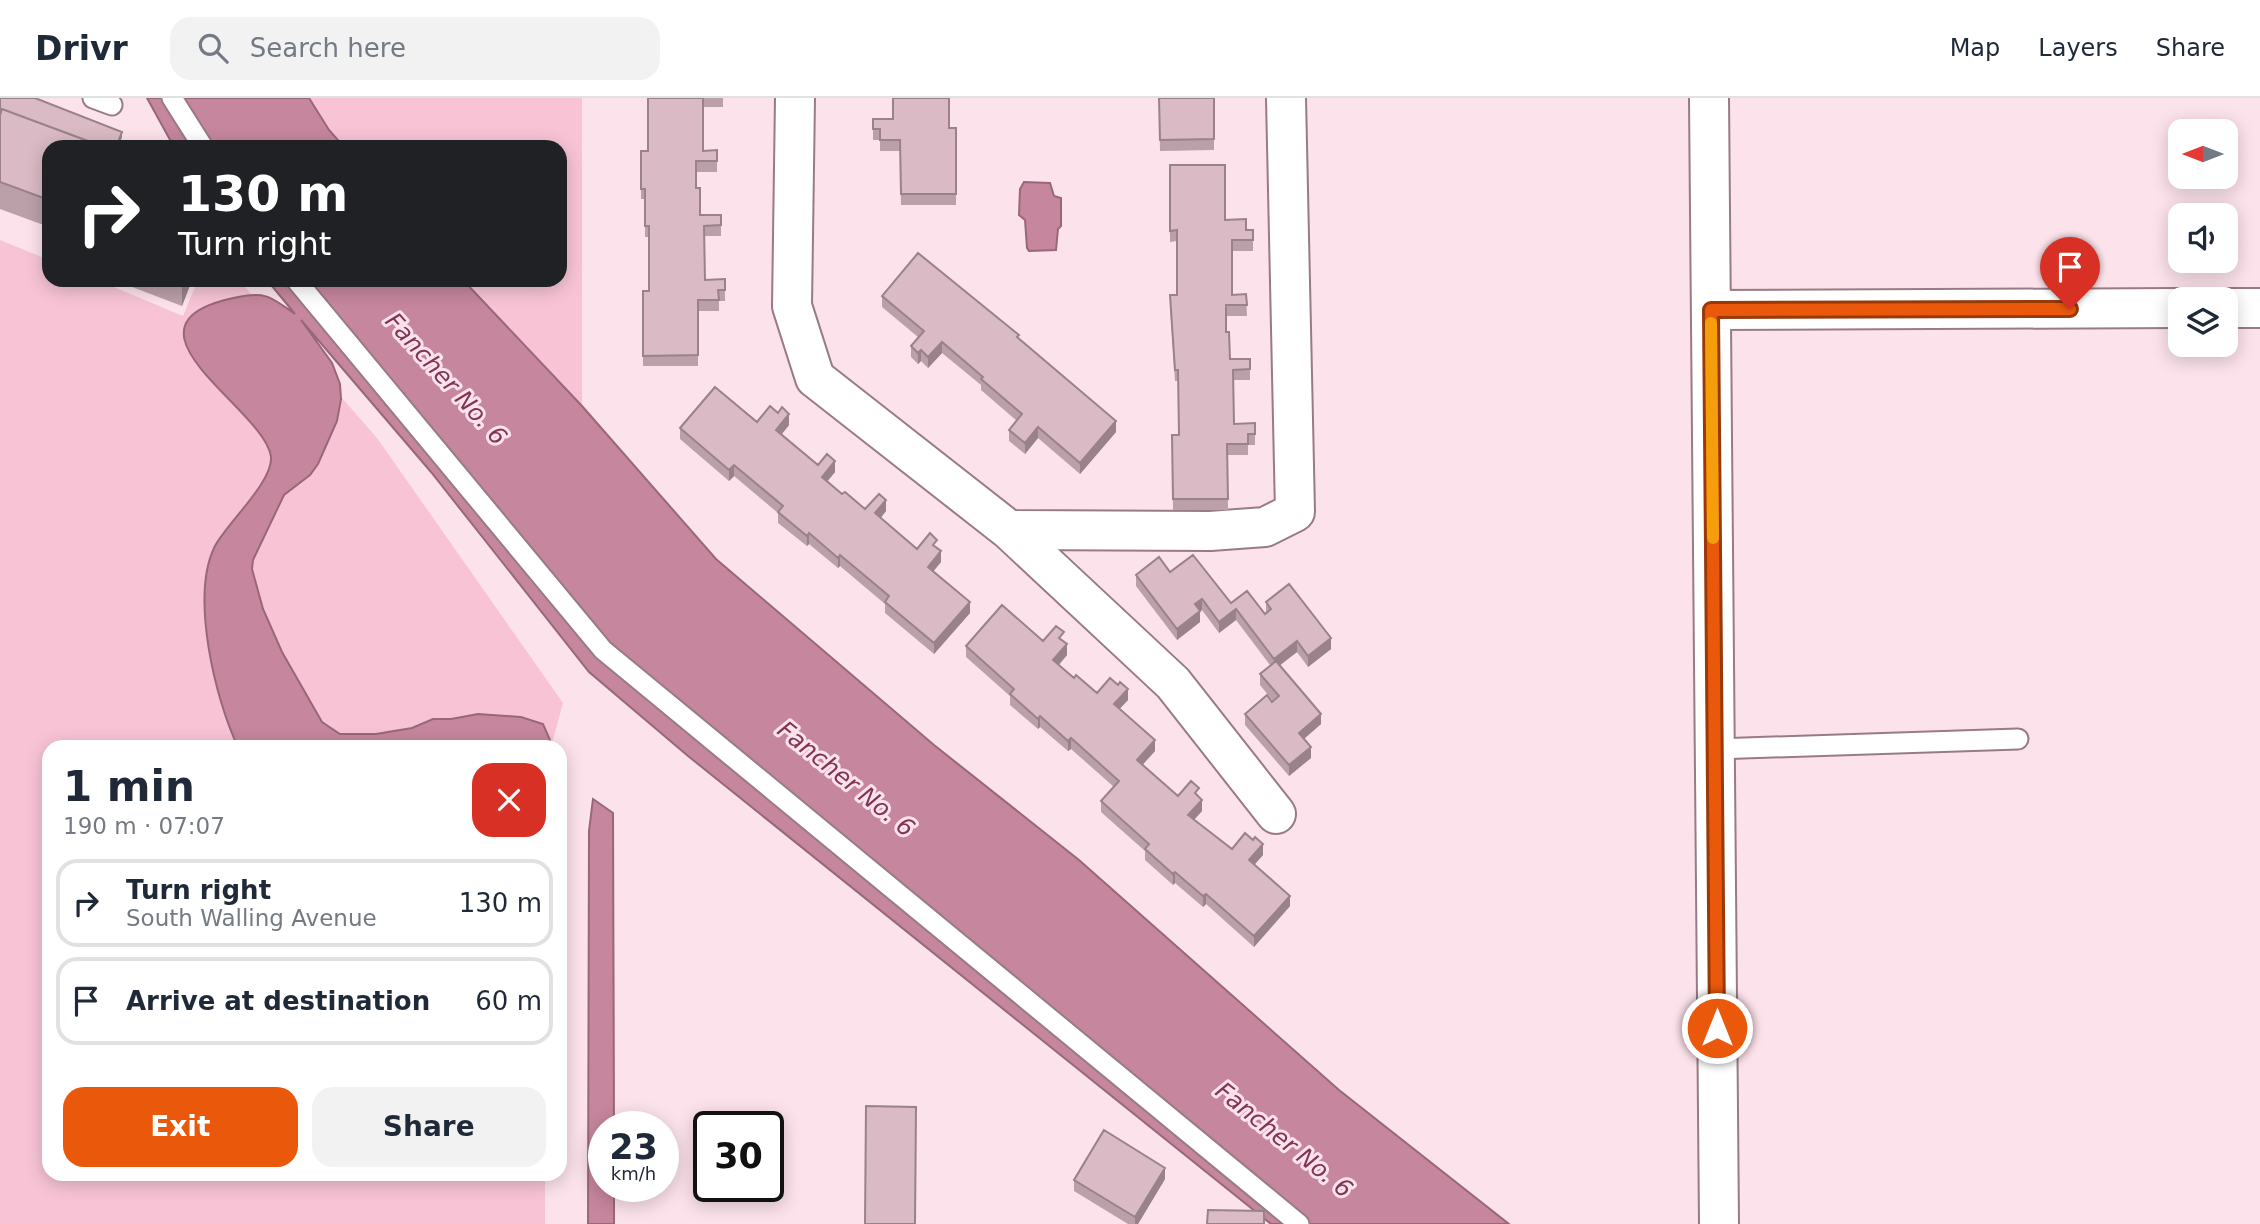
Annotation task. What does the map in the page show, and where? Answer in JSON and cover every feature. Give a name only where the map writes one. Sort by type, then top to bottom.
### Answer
[{"type":"street","points":[[795,98],[792,306],[815,379],[1009,530],[1173,683],[1276,814]]},
{"type":"street","points":[[1009,530],[1210,531],[1265,527],[1295,512],[1286,98]]},
{"type":"street","points":[[1709,98],[1719,1224]]},
{"type":"street","points":[[2238,308],[2260,308]]},
{"type":"street","points":[[1711,310],[2168,309]]},
{"type":"lane","points":[[93,98],[112,105]]},
{"type":"lane","points":[[172,98],[199,140]]},
{"type":"lane","points":[[302,287],[603,650],[1299,1224]]},
{"type":"lane","points":[[1715,749],[2018,739]]},
{"type":"shaded area","points":[[309,98],[582,98],[582,406],[470,287],[567,287],[567,140],[338,140]]},
{"type":"shaded area","points":[[0,240],[42,257],[42,287],[114,287],[183,316],[195,287],[245,287],[377,438],[563,703],[553,740],[42,740],[42,1181],[545,1181],[545,1224],[0,1224]]},
{"type":"water","points":[[147,98],[309,98],[338,140],[170,140]]},
{"type":"water","points":[[1024,182],[1050,183],[1054,196],[1061,198],[1061,226],[1058,229],[1056,250],[1029,251],[1027,248],[1025,220],[1019,215],[1020,189]]},
{"type":"water","name":"Fancher No. 6","points":[[273,287],[470,287],[582,406],[716,559],[934,745],[1079,860],[1339,1090],[1509,1224],[1271,1224],[688,756],[589,672],[431,472],[301,320],[332,363],[340,384],[341,399],[337,421],[318,464],[310,475],[284,495],[253,560],[252,569],[263,609],[282,652],[322,722],[340,734],[376,734],[412,728],[433,719],[478,714],[521,717],[543,724],[550,740],[235,740],[221,702],[208,647],[205,591],[208,567],[215,546],[265,478],[271,457],[263,437],[201,369],[187,347],[185,327],[200,310],[248,295],[269,297],[295,314]]},
{"type":"water","points":[[593,799],[613,813],[614,1111],[588,1111],[589,831]]},
{"type":"water","points":[[588,1202],[614,1202],[614,1224],[588,1224]]},
{"type":"building","points":[[0,98],[35,98],[122,132],[119,140],[85,140],[2,109],[0,115]]},
{"type":"building","points":[[648,98],[703,98],[703,151],[717,150],[717,161],[696,161],[696,188],[700,188],[700,215],[721,215],[721,225],[704,226],[705,280],[725,279],[725,290],[718,290],[719,300],[698,300],[698,355],[643,356],[643,291],[649,291],[649,226],[645,226],[645,189],[641,189],[641,151],[648,151]]},
{"type":"building","points":[[893,98],[949,98],[949,128],[956,128],[956,194],[901,194],[900,140],[880,140],[880,129],[873,129],[873,119],[893,119]]},
{"type":"building","points":[[1159,98],[1214,98],[1214,139],[1160,140]]},
{"type":"building","points":[[2,109],[85,140],[42,140],[42,197],[0,182]]},
{"type":"building","points":[[1170,165],[1225,165],[1225,220],[1246,219],[1246,230],[1253,230],[1253,240],[1232,240],[1232,295],[1246,294],[1247,305],[1226,305],[1226,332],[1229,332],[1230,359],[1250,359],[1250,369],[1233,370],[1234,424],[1255,423],[1255,434],[1248,434],[1248,444],[1227,444],[1228,499],[1173,499],[1172,435],[1179,435],[1178,370],[1175,370],[1170,295],[1177,295],[1177,230],[1170,231]]},
{"type":"building","points":[[918,253],[1019,335],[1017,337],[1116,421],[1080,463],[1038,427],[1025,443],[1009,430],[1022,414],[942,342],[928,357],[911,346],[924,331],[882,296]]},
{"type":"building","points":[[715,387],[757,422],[770,406],[778,413],[782,407],[789,414],[776,430],[818,465],[827,454],[835,461],[822,477],[865,509],[879,494],[886,500],[875,513],[917,549],[930,533],[937,540],[933,545],[941,551],[928,567],[970,602],[934,643],[885,602],[889,596],[840,555],[838,558],[809,533],[807,536],[778,512],[783,506],[734,465],[729,470],[680,428]]},
{"type":"building","points":[[1193,555],[1231,603],[1247,591],[1265,614],[1271,609],[1266,602],[1289,584],[1331,638],[1308,656],[1297,641],[1274,659],[1236,609],[1219,622],[1202,599],[1195,604],[1200,611],[1177,629],[1136,575],[1159,557],[1170,572]]},
{"type":"building","points":[[1002,605],[1043,641],[1056,626],[1064,632],[1059,638],[1067,644],[1053,660],[1074,678],[1076,675],[1097,693],[1110,678],[1128,689],[1114,704],[1155,740],[1137,760],[1178,796],[1191,781],[1199,788],[1195,793],[1202,800],[1188,815],[1232,849],[1245,833],[1263,844],[1249,860],[1290,896],[1254,936],[1206,894],[1203,896],[1175,872],[1173,874],[1145,849],[1149,844],[1101,801],[1119,781],[1071,738],[1068,741],[1040,716],[1038,719],[1010,694],[1014,689],[966,646]]},
{"type":"building","points":[[1276,661],[1321,714],[1299,733],[1311,747],[1289,765],[1245,714],[1267,695],[1272,702],[1279,696],[1260,674]]},
{"type":"building","points":[[866,1106],[916,1107],[915,1224],[865,1224]]},
{"type":"building","points":[[1104,1130],[1165,1168],[1135,1217],[1074,1180]]},
{"type":"building","points":[[1208,1210],[1264,1211],[1264,1224],[1207,1224]]},
{"type":"slow traffic","points":[[1711,323],[1713,538]]},
{"type":"route","points":[[1717,1028],[1711,310],[2070,309]]}]
